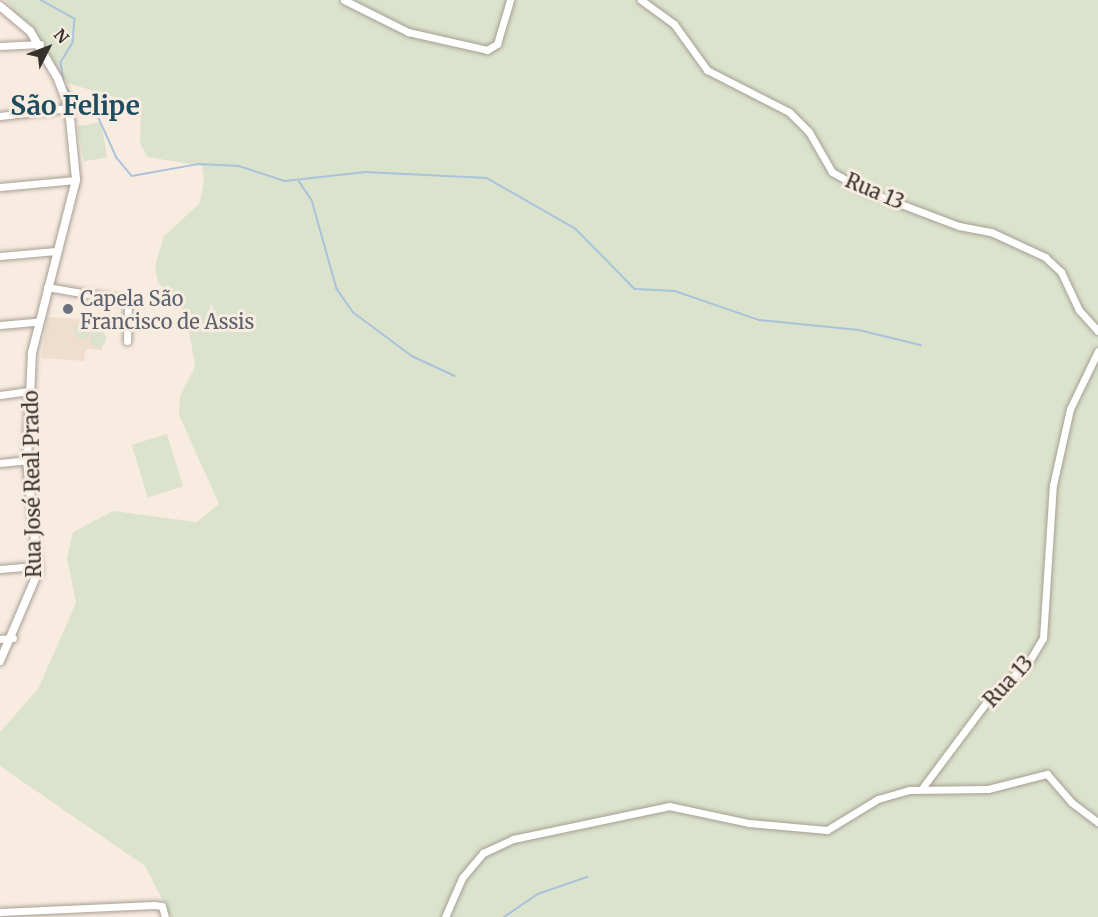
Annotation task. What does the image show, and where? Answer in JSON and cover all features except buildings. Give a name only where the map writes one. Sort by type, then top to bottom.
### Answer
[{"type":"street","points":[[344,0],[408,32],[487,50],[496,45],[510,0]]},
{"type":"street","name":"Rua 13","points":[[641,0],[674,24],[707,70],[789,111],[809,132],[831,172],[864,190],[959,226],[991,232],[1045,257],[1061,272],[1079,310],[1098,331]]},
{"type":"street","name":"Rua José Real Prado","points":[[0,6],[40,44],[69,108],[76,180],[37,322],[29,391],[27,460],[38,566],[13,638],[0,661]]},
{"type":"street","points":[[0,46],[40,44]]},
{"type":"street","points":[[0,116],[69,108]]},
{"type":"street","points":[[0,187],[76,180]]},
{"type":"street","points":[[0,256],[57,251]]},
{"type":"street","points":[[47,287],[128,301],[127,341]]},
{"type":"street","points":[[0,325],[37,322]]},
{"type":"street","name":"Rua 13","points":[[923,787],[991,696],[1021,670],[1043,638],[1053,485],[1070,409],[1098,351]]},
{"type":"street","points":[[0,394],[29,391]]},
{"type":"street","points":[[0,463],[27,460]]},
{"type":"street","points":[[0,569],[38,566]]},
{"type":"street","points":[[0,639],[13,638]]},
{"type":"street","points":[[445,917],[462,878],[483,853],[513,839],[669,806],[749,823],[836,829],[878,799],[923,787],[988,789],[1047,774],[1071,802],[1098,822]]},
{"type":"street","points":[[0,912],[154,905],[162,906],[165,917]]},
{"type":"shaded area","points":[[47,317],[87,319],[88,328],[104,330],[102,350],[86,349],[84,361],[41,358]]},
{"type":"green space","points":[[6,0],[1098,0],[1098,917],[171,917],[145,866],[0,766],[0,732],[38,689],[76,603],[67,558],[73,532],[113,511],[197,522],[219,504],[179,415],[180,396],[195,367],[187,318],[158,282],[155,266],[164,236],[200,203],[204,178],[202,166],[147,157],[140,143],[141,105],[67,83]]},
{"type":"green space","points":[[101,122],[107,157],[84,162],[77,126]]},
{"type":"green space","points":[[79,323],[85,323],[90,331],[88,337],[79,339],[74,334],[74,328]]},
{"type":"green space","points":[[95,331],[101,331],[106,339],[104,345],[95,347],[90,342],[90,336]]},
{"type":"green space","points":[[167,434],[183,487],[148,497],[132,445]]},
{"type":"waterway","points":[[41,0],[75,19],[73,43],[61,62],[64,83]]},
{"type":"waterway","points":[[66,87],[78,104],[98,116],[117,158],[132,176],[199,164],[239,166],[285,181],[365,172],[487,178],[576,229],[635,289],[675,291],[759,320],[859,330],[921,345]]},
{"type":"waterway","points":[[299,181],[312,200],[337,289],[353,312],[412,356],[455,376]]},
{"type":"waterway","points":[[504,917],[538,894],[587,877]]},
{"type":"place","name":"Capela São Francisco de Assis","points":[[68,309]]},
{"type":"district","name":"São Felipe","points":[[75,106]]}]
